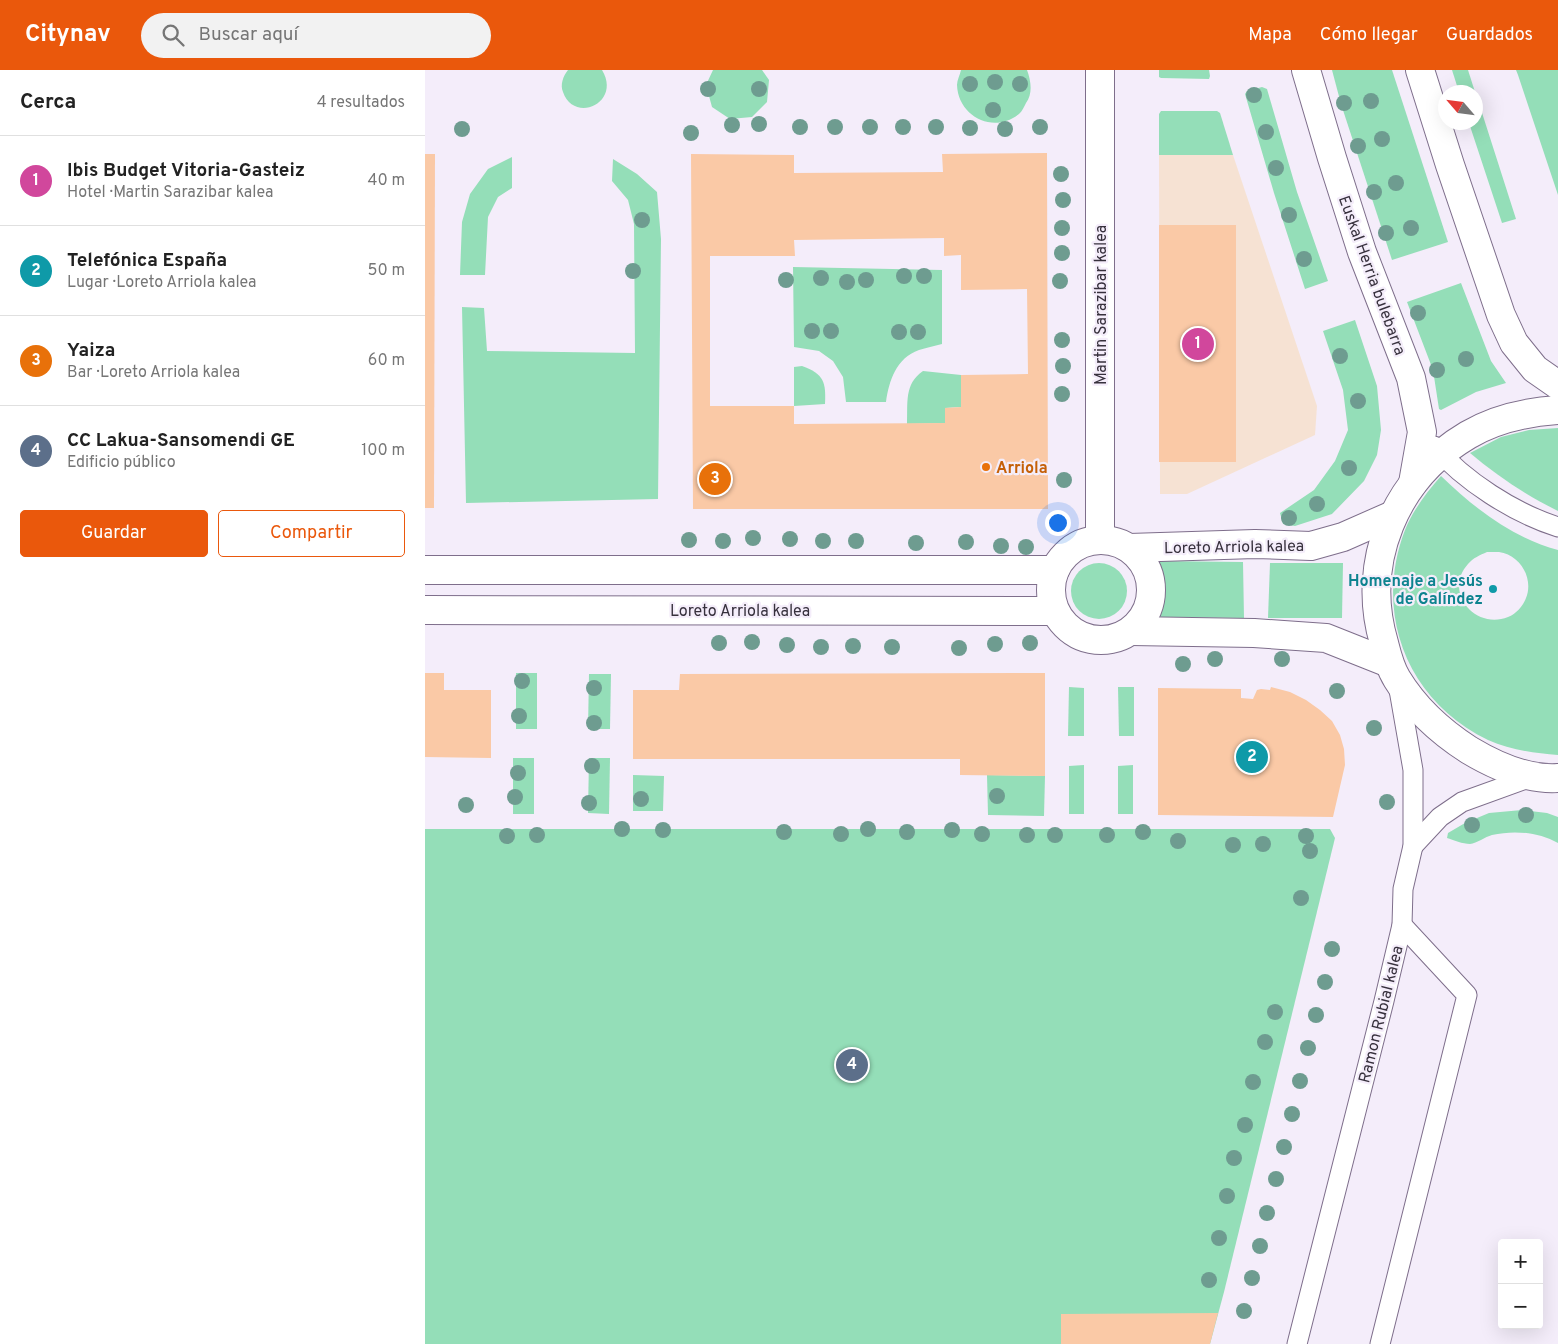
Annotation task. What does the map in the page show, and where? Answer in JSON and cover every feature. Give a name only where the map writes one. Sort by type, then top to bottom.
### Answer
[{"type":"street","name":"Martin Sarazibar kalea","points":[[1100,70],[1100,540]]},
{"type":"street","name":"Euskal Herria bulebarra","points":[[1306,70],[1362,252],[1411,378],[1422,432],[1413,483]]},
{"type":"street","points":[[1420,70],[1501,315],[1514,343],[1535,369],[1558,385]]},
{"type":"street","points":[[1546,777],[1510,769],[1481,757],[1431,721],[1410,696],[1393,670],[1379,626],[1376,589],[1381,551],[1393,515],[1413,483],[1441,454],[1469,435],[1497,422],[1524,414],[1558,410]]},
{"type":"street","name":"Loreto Arriola kalea","points":[[1129,548],[1255,544],[1311,546],[1343,537],[1393,515]]},
{"type":"street","points":[[1100,540],[1120,543],[1129,548],[1145,566],[1151,589],[1146,612],[1131,631],[1117,638],[1103,640],[1088,639],[1074,633],[1063,623],[1055,611],[1051,591],[1055,570],[1073,548],[1086,542],[1100,540]]},
{"type":"street","points":[[425,570],[1055,570]]},
{"type":"street","name":"Loreto Arriola kalea","points":[[425,610],[1055,611]]},
{"type":"street","points":[[1131,631],[1254,633],[1325,638],[1393,670]]},
{"type":"lane","points":[[1422,432],[1441,454],[1467,477],[1521,512],[1558,527]]},
{"type":"lane","name":"Ramon Rubial kalea","points":[[1297,1344],[1402,925],[1403,889],[1413,846],[1413,770],[1393,670]]},
{"type":"lane","points":[[1413,846],[1440,817],[1462,802],[1546,777]]},
{"type":"lane","points":[[1380,1344],[1467,996],[1402,925]]},
{"type":"shaded area","points":[[1159,155],[1233,155],[1317,406],[1315,435],[1187,494],[1160,494]]},
{"type":"green space","points":[[568,70],[602,70],[607,82],[606,92],[601,100],[585,108],[577,107],[569,102],[562,86],[563,78]]},
{"type":"green space","points":[[713,70],[762,70],[769,80],[767,102],[752,117],[730,119],[712,107],[706,85]]},
{"type":"green space","points":[[961,70],[1027,70],[1030,78],[1030,95],[1021,112],[1010,119],[1000,122],[989,122],[979,119],[964,106],[959,96],[957,83]]},
{"type":"green space","points":[[1159,70],[1209,70],[1210,76],[1209,79],[1161,78],[1159,77]]},
{"type":"green space","points":[[1332,70],[1392,70],[1448,242],[1392,260],[1341,104]]},
{"type":"green space","points":[[1452,70],[1468,70],[1473,85],[1457,85]]},
{"type":"green space","points":[[1516,70],[1558,70],[1558,195],[1518,75]]},
{"type":"green space","points":[[1262,87],[1267,89],[1297,192],[1328,281],[1305,289],[1245,94],[1247,91]]},
{"type":"green space","points":[[1161,111],[1217,111],[1220,113],[1233,155],[1159,155],[1159,114]]},
{"type":"green space","points":[[1483,116],[1516,219],[1502,223],[1471,130],[1483,130]]},
{"type":"green space","points":[[512,157],[512,188],[498,197],[488,217],[485,275],[460,275],[462,222],[470,194],[488,169]]},
{"type":"green space","points":[[613,159],[637,174],[657,192],[661,239],[658,499],[466,503],[462,307],[484,308],[487,351],[635,353],[634,224],[628,200],[612,181]]},
{"type":"green space","points":[[793,267],[942,270],[942,344],[919,350],[899,364],[889,386],[886,402],[846,402],[843,377],[833,361],[819,351],[794,347]]},
{"type":"green space","points":[[1461,283],[1491,361],[1506,383],[1476,392],[1441,410],[1439,409],[1433,370],[1407,302]]},
{"type":"green space","points":[[1355,320],[1377,386],[1381,430],[1377,455],[1364,481],[1332,514],[1295,526],[1283,524],[1280,513],[1314,490],[1335,461],[1348,430],[1343,390],[1323,331]]},
{"type":"green space","points":[[802,366],[815,372],[822,380],[825,390],[825,404],[794,406],[794,367]]},
{"type":"green space","points":[[923,371],[961,375],[961,407],[945,408],[945,423],[907,424],[908,394],[913,382]]},
{"type":"green space","points":[[1558,428],[1558,511],[1512,485],[1470,453],[1501,437],[1529,430]]},
{"type":"green space","points":[[1441,476],[1481,510],[1510,530],[1541,545],[1558,550],[1558,755],[1513,749],[1488,740],[1460,723],[1436,702],[1418,678],[1404,652],[1396,623],[1393,592],[1396,561],[1405,530],[1412,515]],"holes":[[[1487,552],[1507,554],[1519,563],[1527,575],[1528,590],[1523,604],[1514,614],[1496,620],[1484,618],[1466,606],[1461,597],[1459,586],[1461,575],[1468,564]]]},
{"type":"green space","points":[[1156,561],[1243,562],[1244,618],[1156,617],[1162,583]]},
{"type":"green space","points":[[1093,563],[1105,563],[1115,567],[1123,575],[1127,591],[1123,607],[1115,615],[1105,619],[1093,619],[1083,615],[1075,607],[1071,597],[1071,585],[1075,575],[1083,567]]},
{"type":"green space","points":[[1270,563],[1343,563],[1342,618],[1268,618]]},
{"type":"green space","points":[[516,673],[537,673],[537,729],[516,729]]},
{"type":"green space","points":[[589,674],[611,674],[610,729],[588,729]]},
{"type":"green space","points":[[1069,687],[1084,688],[1084,736],[1068,736]]},
{"type":"green space","points":[[1118,687],[1134,687],[1134,736],[1119,736]]},
{"type":"green space","points":[[513,758],[534,758],[534,814],[513,814]]},
{"type":"green space","points":[[589,758],[610,758],[609,814],[588,813]]},
{"type":"green space","points":[[1084,765],[1084,814],[1069,814],[1069,766]]},
{"type":"green space","points":[[1133,765],[1133,814],[1118,814],[1118,766]]},
{"type":"green space","points":[[633,775],[664,776],[663,811],[633,811]]},
{"type":"green space","points":[[987,775],[1045,776],[1044,816],[988,815]]},
{"type":"green space","points":[[1522,810],[1547,813],[1558,817],[1558,843],[1542,836],[1517,832],[1492,835],[1470,844],[1447,838],[1448,833],[1465,823],[1489,813]]},
{"type":"green space","points":[[425,829],[1330,829],[1335,838],[1210,1344],[425,1344]]},
{"type":"building","points":[[1047,153],[1048,509],[693,509],[691,154],[794,155],[794,173],[943,172],[942,154]],"holes":[[[944,238],[944,256],[961,255],[961,290],[1027,289],[1028,374],[961,375],[961,407],[945,408],[945,423],[794,424],[794,406],[710,406],[710,256],[795,256],[794,240]]]},
{"type":"building","points":[[425,154],[435,154],[434,508],[425,508]]},
{"type":"building","points":[[1159,225],[1236,225],[1236,462],[1159,462]]},
{"type":"building","points":[[425,673],[444,673],[444,690],[491,690],[491,758],[425,757]]},
{"type":"building","points":[[1045,673],[1045,776],[960,775],[960,759],[633,759],[633,690],[679,690],[680,674]]},
{"type":"building","points":[[1271,687],[1290,692],[1306,700],[1332,721],[1340,735],[1344,749],[1345,765],[1333,817],[1158,815],[1158,688],[1241,689],[1241,698],[1253,699],[1257,690],[1270,690]]},
{"type":"building","points":[[1218,1313],[1210,1344],[1061,1344],[1061,1314]]},
{"type":"place","name":"Ibis Budget Vitoria-Gasteiz","points":[[1198,344]]},
{"type":"place","name":"Arriola","points":[[986,467]]},
{"type":"place","name":"Yaiza","points":[[715,479]]},
{"type":"place","name":"Homenaje a Jesús de Galíndez","points":[[1493,589]]},
{"type":"place","name":"Telefónica España","points":[[1252,757]]},
{"type":"place","name":"CC Lakua-Sansomendi GE","points":[[852,1065]]}]
